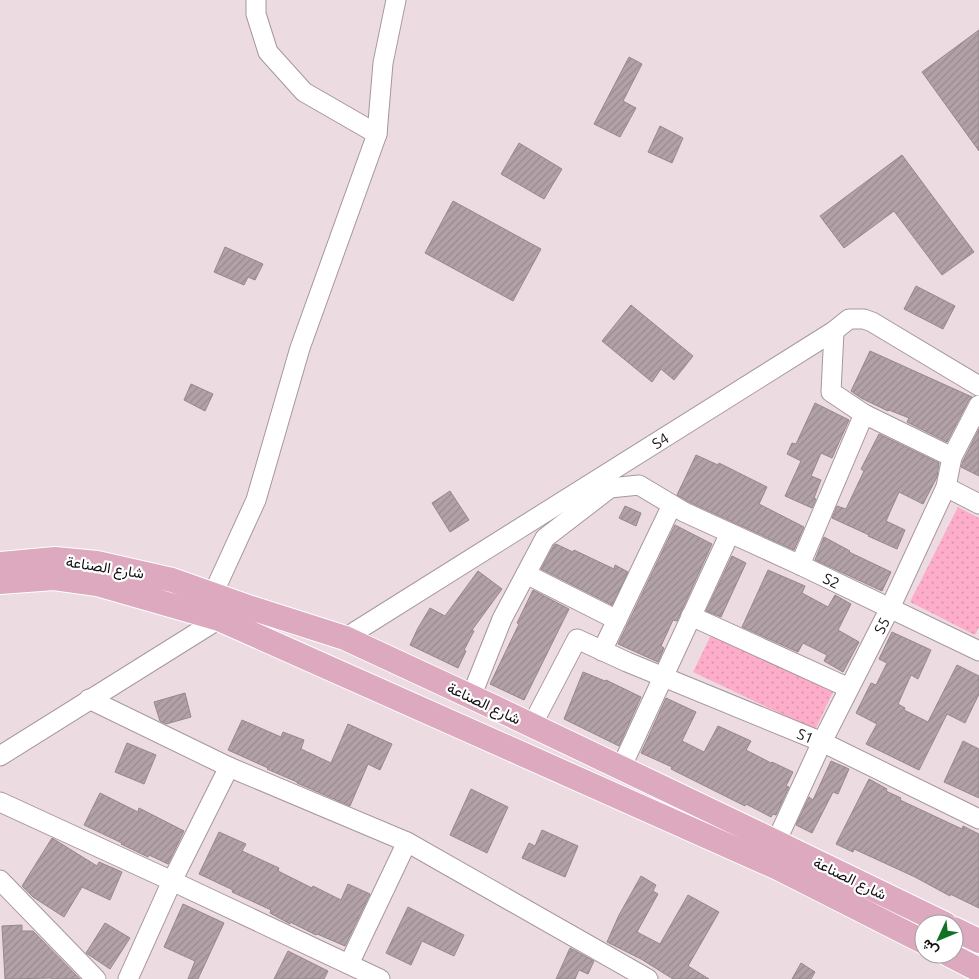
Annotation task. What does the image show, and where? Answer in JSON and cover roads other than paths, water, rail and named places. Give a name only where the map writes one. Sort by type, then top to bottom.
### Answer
[{"type":"main road","name":"شارع الصناعة","points":[[0,564],[55,559],[97,563],[172,580],[345,638],[532,725],[924,914]]},
{"type":"main road","name":"شارع الصناعة","points":[[0,582],[54,578],[97,584],[219,619],[778,868],[914,937]]},
{"type":"main road","points":[[964,934],[979,941]]},
{"type":"main road","points":[[964,964],[976,972]]},
{"type":"street","points":[[256,0],[256,14],[268,52],[304,92],[377,134]]},
{"type":"street","points":[[214,594],[256,500],[300,348],[377,134],[383,63],[396,0]]},
{"type":"street","name":"S4","points":[[345,638],[834,332],[849,319],[864,319],[872,322],[979,386]]},
{"type":"street","points":[[834,332],[831,392],[864,414],[952,457]]},
{"type":"street","name":"S5","points":[[776,842],[822,742],[890,608],[946,487],[952,457],[979,405]]},
{"type":"street","points":[[800,565],[864,414]]},
{"type":"street","name":"S2","points":[[471,697],[502,619],[544,538],[610,488],[639,485],[678,509],[979,651]]},
{"type":"street","points":[[946,487],[979,504]]},
{"type":"street","points":[[602,651],[678,509]]},
{"type":"street","points":[[621,768],[730,533]]},
{"type":"street","points":[[526,574],[617,620]]},
{"type":"street","points":[[691,616],[849,688]]},
{"type":"street","points":[[0,756],[219,619]]},
{"type":"street","name":"S1","points":[[532,725],[577,639],[627,662],[822,742],[979,818]]},
{"type":"street","points":[[90,700],[229,768],[407,842],[648,979]]},
{"type":"street","points":[[128,979],[172,881],[229,768]]},
{"type":"street","points":[[0,802],[380,979]]},
{"type":"street","points":[[349,964],[407,842]]},
{"type":"street","points":[[0,880],[96,979]]}]
